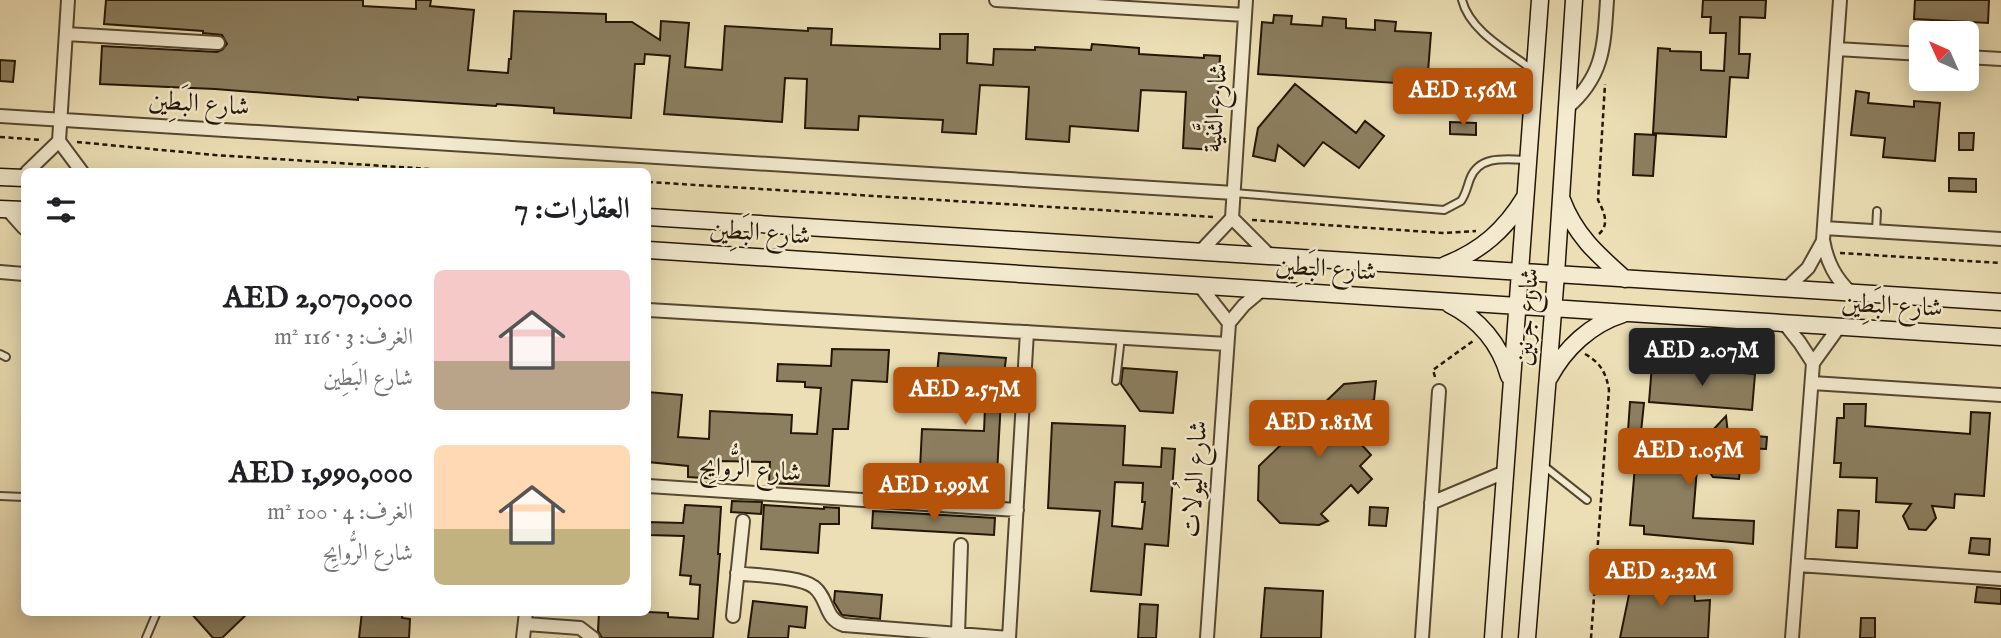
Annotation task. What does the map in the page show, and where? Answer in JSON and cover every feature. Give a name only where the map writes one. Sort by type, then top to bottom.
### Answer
[{"type":"main road","name":"شارع جرنين","points":[[1493,638],[1540,0]]},
{"type":"main road","name":"شارع جرنين","points":[[1527,638],[1556,274],[1574,0]]},
{"type":"main road","points":[[0,177],[21,175]]},
{"type":"main road","points":[[1440,267],[1469,255],[1493,238],[1506,225],[1526,195]]},
{"type":"main road","points":[[1561,195],[1571,221],[1586,244],[1625,279]]},
{"type":"main road","name":"شارع البَطِين","points":[[651,217],[2001,302]]},
{"type":"main road","name":"شارع البَطِين","points":[[651,250],[2001,337]]},
{"type":"main road","points":[[1444,301],[1467,314],[1486,332],[1502,356],[1511,383]]},
{"type":"main road","points":[[1547,383],[1560,359],[1578,340],[1601,323],[1627,313]]},
{"type":"street","points":[[68,0],[59,141],[79,168]]},
{"type":"street","points":[[996,0],[1245,15]]},
{"type":"street","name":"شارع الثَّنية","points":[[1232,218],[1246,0]]},
{"type":"street","points":[[1567,108],[1588,86],[1598,68],[1604,47],[1607,0]]},
{"type":"street","points":[[1840,0],[1824,240],[1835,275],[1851,293]]},
{"type":"street","points":[[66,34],[218,43]]},
{"type":"street","points":[[1837,49],[1909,53]]},
{"type":"street","points":[[1979,58],[2001,60]]},
{"type":"street","name":"شارع البَطِين","points":[[0,116],[1234,193]]},
{"type":"street","points":[[31,168],[59,141]]},
{"type":"street","points":[[4,209],[21,225]]},
{"type":"street","points":[[1200,252],[1232,218],[1270,256]]},
{"type":"street","points":[[1824,240],[1876,231],[2001,239]]},
{"type":"street","points":[[1786,289],[1808,268],[1824,240]]},
{"type":"street","points":[[0,272],[21,274]]},
{"type":"street","points":[[1200,286],[1229,323],[1244,305],[1263,289]]},
{"type":"street","points":[[651,310],[1227,344]]},
{"type":"street","name":"شارع اليُولات","points":[[1207,638],[1229,323]]},
{"type":"street","points":[[1785,324],[1813,363]]},
{"type":"street","points":[[1792,638],[1813,363],[1839,327]]},
{"type":"street","points":[[737,573],[810,585],[822,596],[830,617],[844,625],[1009,638],[1027,332]]},
{"type":"street","points":[[1812,383],[2001,395]]},
{"type":"street","points":[[1422,638],[1439,391]]},
{"type":"street","points":[[1431,503],[1505,472]]},
{"type":"street","name":"شارع الرُّوايِح","points":[[651,486],[1017,510]]},
{"type":"street","points":[[733,616],[743,521]]},
{"type":"street","points":[[958,634],[961,545]]},
{"type":"street","points":[[1798,565],[2001,579]]},
{"type":"street","points":[[523,638],[526,618],[580,628],[593,638]]},
{"type":"lane","points":[[1462,0],[1466,13],[1476,26],[1535,72]]},
{"type":"lane","points":[[1234,193],[1444,210],[1461,201],[1471,176],[1486,162],[1500,159],[1528,160]]},
{"type":"lane","points":[[1876,231],[1877,211]]},
{"type":"lane","points":[[1116,381],[1121,337]]},
{"type":"lane","points":[[1540,463],[1587,500]]},
{"type":"lane","points":[[0,496],[21,497]]},
{"type":"lane","points":[[145,638],[156,616]]},
{"type":"path","points":[[1597,236],[1603,231],[1606,217],[1598,200],[1605,84],[1598,68]]},
{"type":"path","points":[[0,137],[415,168]]},
{"type":"path","points":[[651,182],[1444,233],[1474,231],[1493,238]]},
{"type":"path","points":[[1824,240],[2001,263]]},
{"type":"path","points":[[1439,391],[1433,370],[1486,332]]},
{"type":"path","points":[[1584,353],[1598,362],[1607,376],[1609,390],[1591,638]]},
{"type":"building","points":[[106,0],[363,0],[363,6],[416,9],[416,0],[431,0],[430,6],[474,10],[468,70],[508,73],[514,11],[606,14],[606,22],[632,22],[660,40],[661,21],[689,23],[685,67],[722,70],[725,26],[808,31],[808,28],[832,29],[831,45],[940,49],[940,34],[968,34],[967,63],[993,65],[994,49],[1035,50],[1035,47],[1091,50],[1092,44],[1139,48],[1139,54],[1204,58],[1204,55],[1220,56],[1215,150],[1183,148],[1186,92],[1141,90],[1138,131],[1070,126],[1069,142],[1026,139],[1029,87],[980,85],[976,134],[942,132],[943,120],[859,116],[858,130],[805,128],[807,79],[785,78],[782,122],[664,114],[670,56],[645,54],[644,64],[635,64],[631,118],[554,113],[554,108],[497,104],[358,97],[358,100],[215,89],[100,84],[102,46],[217,52],[227,44],[222,35],[203,31],[104,24]]},
{"type":"building","points":[[1703,0],[1766,0],[1765,18],[1740,17],[1739,54],[1750,54],[1748,78],[1730,77],[1726,137],[1653,133],[1658,48],[1701,52],[1701,70],[1724,71],[1726,33],[1710,33],[1711,17],[1702,17]]},
{"type":"building","points":[[1915,0],[1989,0],[1988,23],[1914,19]]},
{"type":"building","points":[[1274,15],[1292,16],[1291,24],[1322,26],[1323,17],[1346,19],[1346,28],[1375,30],[1375,20],[1396,22],[1395,31],[1431,33],[1427,85],[1258,74],[1262,22],[1273,23]]},
{"type":"building","points":[[0,60],[15,61],[13,82],[0,81]]},
{"type":"building","points":[[1295,84],[1356,133],[1365,121],[1384,136],[1359,168],[1323,142],[1304,166],[1278,145],[1275,161],[1253,156],[1258,128]]},
{"type":"building","points":[[1856,91],[1869,93],[1868,103],[1914,107],[1914,101],[1940,103],[1935,161],[1883,157],[1885,138],[1851,135]]},
{"type":"building","points":[[1450,122],[1476,123],[1476,135],[1450,134]]},
{"type":"building","points":[[1959,133],[1974,133],[1973,150],[1959,150]]},
{"type":"building","points":[[1635,134],[1656,135],[1653,176],[1633,175]]},
{"type":"building","points":[[1949,178],[1976,179],[1976,192],[1949,191]]},
{"type":"building","points":[[832,349],[889,350],[887,382],[852,380],[848,429],[833,429],[829,486],[769,483],[770,462],[721,461],[719,479],[688,477],[688,466],[651,462],[651,392],[682,395],[678,437],[709,439],[710,411],[792,415],[791,433],[817,434],[821,388],[805,387],[805,382],[777,381],[778,364],[831,366]]},
{"type":"building","points":[[939,353],[1006,358],[996,493],[919,489],[922,429],[984,431],[985,408],[948,405],[948,396],[935,395]]},
{"type":"building","points":[[1652,365],[1755,374],[1752,410],[1649,402]]},
{"type":"building","points":[[1123,368],[1177,372],[1173,413],[1140,411],[1121,384]]},
{"type":"building","points":[[1376,381],[1374,400],[1364,404],[1354,414],[1373,433],[1361,444],[1371,455],[1360,466],[1372,479],[1358,493],[1351,485],[1321,514],[1328,521],[1319,525],[1280,523],[1258,500],[1259,466],[1344,384]]},
{"type":"building","points":[[1630,402],[1644,403],[1641,432],[1628,431]]},
{"type":"building","points":[[1844,404],[1866,404],[1865,426],[1970,434],[1971,412],[1990,413],[1984,496],[1955,494],[1954,508],[1932,506],[1936,518],[1926,530],[1909,529],[1903,516],[1911,504],[1876,502],[1877,478],[1840,477],[1841,463],[1834,463],[1837,418],[1844,418]]},
{"type":"building","points":[[1726,416],[1728,434],[1767,437],[1766,449],[1742,448],[1739,479],[1713,477],[1698,456],[1693,518],[1754,521],[1753,544],[1644,534],[1644,526],[1630,525],[1636,454],[1663,456],[1664,443],[1698,446]]},
{"type":"building","points":[[1052,423],[1125,426],[1123,465],[1161,467],[1162,448],[1175,449],[1168,546],[1145,544],[1141,595],[1091,591],[1100,511],[1048,508]],"holes":[[[1115,482],[1143,483],[1142,502],[1145,502],[1142,529],[1112,526]]]},
{"type":"building","points":[[732,501],[762,502],[761,514],[731,512]]},
{"type":"building","points":[[685,505],[721,507],[713,638],[602,638],[598,631],[599,616],[651,616],[651,612],[668,613],[668,617],[698,619],[700,585],[690,584],[691,576],[680,575],[684,536],[651,535],[651,522],[683,523]]},
{"type":"building","points":[[764,505],[839,508],[839,524],[820,524],[818,553],[761,549]]},
{"type":"building","points":[[1370,507],[1388,508],[1386,526],[1369,525]]},
{"type":"building","points":[[1838,510],[1859,511],[1857,548],[1836,547]]},
{"type":"building","points":[[873,511],[995,518],[994,535],[872,528]]},
{"type":"building","points":[[1971,538],[1990,539],[1989,555],[1969,553]]},
{"type":"building","points":[[1619,561],[1644,563],[1642,587],[1694,589],[1695,601],[1710,600],[1708,638],[1620,638],[1631,585],[1616,584]]},
{"type":"building","points":[[1977,587],[2001,589],[2001,604],[1975,602]]},
{"type":"building","points":[[1265,588],[1323,591],[1321,638],[1261,638]]},
{"type":"building","points":[[835,591],[882,595],[880,619],[842,615],[834,602]]},
{"type":"building","points":[[753,601],[807,607],[805,628],[789,626],[788,638],[748,638]]},
{"type":"building","points":[[1140,604],[1158,605],[1156,638],[1138,638]]},
{"type":"building","points":[[194,616],[245,616],[222,638],[213,638]]},
{"type":"building","points":[[362,616],[402,616],[410,619],[409,638],[359,638]]},
{"type":"building","points":[[1861,618],[1875,618],[1875,638],[1860,638]]}]
